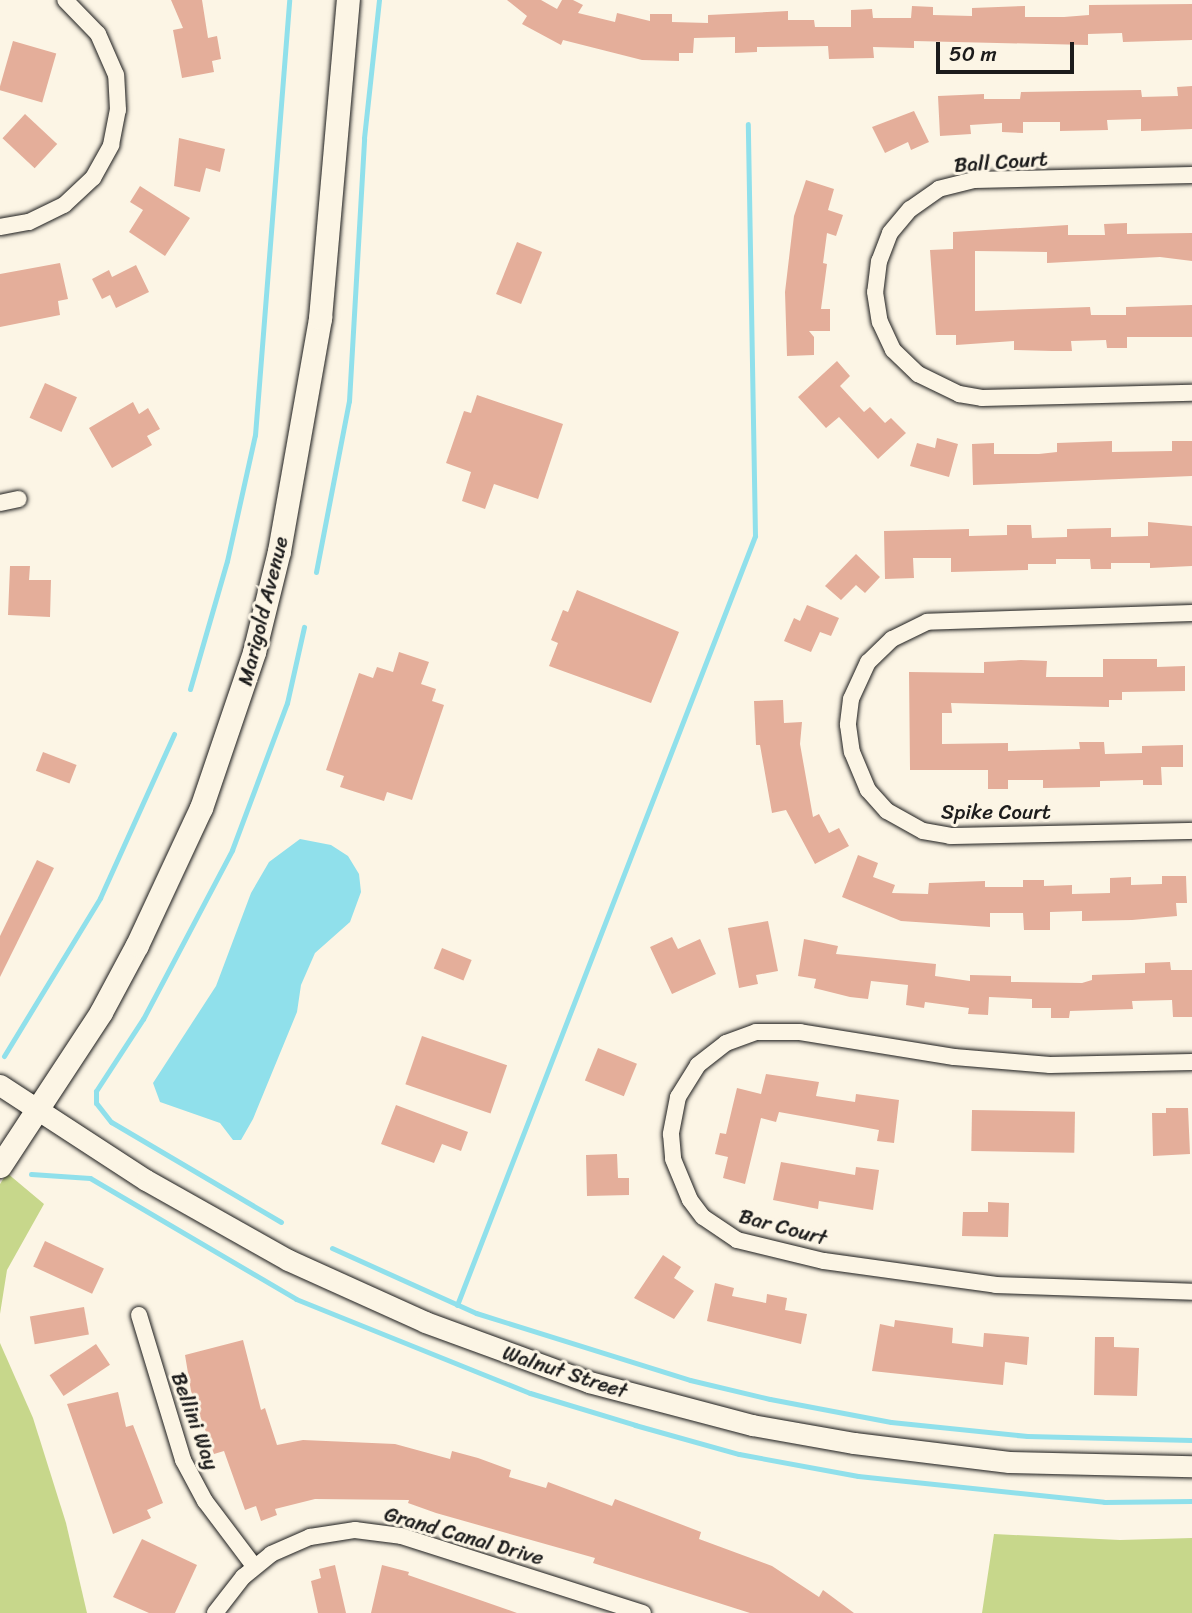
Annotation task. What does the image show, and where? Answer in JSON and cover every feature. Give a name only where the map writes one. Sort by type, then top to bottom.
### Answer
[{"type":"main road","name":"Marigold Avenue","points":[[0,1166],[101,1012],[171,877],[228,737],[254,652],[285,525],[320,318],[348,0]]},
{"type":"street","points":[[0,227],[29,222],[64,205],[93,178],[111,145],[118,110],[116,75],[98,34],[65,0]]},
{"type":"street","name":"Ball Court","points":[[1192,175],[974,180],[939,189],[909,209],[890,233],[879,261],[875,292],[880,322],[893,350],[918,374],[959,394],[982,398],[1192,393]]},
{"type":"street","points":[[0,503],[19,499]]},
{"type":"street","name":"Spike Court","points":[[1192,612],[927,622],[892,639],[868,662],[851,699],[848,725],[852,752],[868,790],[887,811],[923,831],[950,836],[1192,831]]},
{"type":"street","name":"Bar Court","points":[[1192,1062],[1051,1065],[954,1057],[800,1032],[757,1032],[726,1043],[698,1065],[678,1097],[671,1134],[673,1160],[690,1200],[703,1217],[737,1240],[824,1261],[996,1285],[1192,1292]]},
{"type":"street","name":"Walnut Street","points":[[0,1085],[202,1214],[288,1260],[425,1322],[589,1382],[752,1425],[854,1443],[1009,1462],[1192,1466]]},
{"type":"street","name":"Bellini Way","points":[[139,1315],[183,1460],[205,1501],[254,1566]]},
{"type":"street","name":"Grand Canal Drive","points":[[215,1613],[254,1566],[310,1537],[331,1532],[379,1531],[643,1613]]},
{"type":"green space","points":[[7,1173],[44,1204],[7,1270],[0,1314],[0,1184]]},
{"type":"green space","points":[[0,1343],[33,1418],[66,1523],[87,1613],[0,1613]]},
{"type":"green space","points":[[994,1534],[1120,1540],[1192,1538],[1192,1613],[982,1613]]},
{"type":"water","points":[[300,839],[331,845],[348,856],[359,874],[361,892],[350,922],[315,953],[301,985],[297,1012],[253,1119],[241,1140],[233,1140],[220,1123],[160,1102],[153,1083],[216,986],[251,893],[269,862]]},
{"type":"building","points":[[171,0],[202,0],[208,38],[217,36],[221,59],[212,61],[214,72],[182,78],[173,30],[183,28]]},
{"type":"building","points":[[507,0],[541,0],[557,9],[562,0],[573,0],[583,5],[578,13],[615,22],[617,13],[650,21],[650,14],[672,14],[672,22],[708,23],[708,15],[788,11],[788,20],[814,20],[815,27],[851,27],[851,10],[872,9],[873,18],[911,18],[912,6],[933,7],[933,15],[972,16],[972,8],[1025,6],[1025,17],[1064,17],[1089,15],[1089,5],[1192,4],[1192,40],[1123,42],[1122,33],[1088,34],[1088,45],[914,41],[914,48],[873,47],[874,58],[829,59],[828,46],[757,47],[757,52],[735,53],[735,37],[694,38],[693,53],[679,53],[679,61],[642,60],[563,40],[561,45],[522,24],[527,16]]},
{"type":"building","points":[[13,41],[56,53],[42,102],[0,90]]},
{"type":"building","points":[[1192,86],[1192,129],[1141,131],[1141,119],[1107,120],[1108,130],[1060,131],[1060,122],[1023,122],[1023,133],[1002,132],[1002,123],[970,125],[971,134],[940,136],[938,96],[984,94],[984,99],[1020,99],[1021,92],[1141,90],[1142,97],[1178,96],[1177,87]]},
{"type":"building","points":[[914,111],[929,142],[911,150],[908,142],[885,153],[872,127]]},
{"type":"building","points":[[25,114],[57,144],[35,168],[2,138]]},
{"type":"building","points":[[179,138],[225,149],[220,172],[206,168],[200,192],[174,186]]},
{"type":"building","points":[[806,180],[834,189],[828,210],[843,215],[836,236],[827,233],[823,263],[827,264],[821,309],[830,309],[830,331],[809,331],[814,337],[814,355],[787,356],[785,292],[794,216]]},
{"type":"building","points":[[140,186],[190,218],[165,256],[129,232],[143,210],[130,202]]},
{"type":"building","points":[[1127,223],[1127,234],[1192,233],[1192,261],[1160,257],[1047,263],[1047,252],[975,251],[975,311],[1090,307],[1091,315],[1126,315],[1126,307],[1192,305],[1192,337],[1127,337],[1127,348],[1107,348],[1106,340],[1071,341],[1072,351],[1052,351],[1014,350],[1014,341],[956,345],[956,335],[936,335],[930,250],[953,249],[953,232],[1068,225],[1068,235],[1105,235],[1104,224]]},
{"type":"building","points":[[517,242],[542,252],[521,304],[496,294]]},
{"type":"building","points":[[60,263],[68,299],[58,301],[60,315],[0,327],[0,274]]},
{"type":"building","points":[[136,265],[149,292],[116,308],[110,295],[102,299],[92,279],[109,270],[112,277]]},
{"type":"building","points":[[837,361],[850,376],[840,386],[864,412],[870,407],[885,423],[891,418],[906,433],[878,459],[839,417],[826,428],[798,397]]},
{"type":"building","points":[[45,383],[77,397],[62,432],[30,418]]},
{"type":"building","points":[[477,395],[563,424],[538,499],[494,484],[485,509],[462,501],[471,472],[446,463],[464,411],[471,413]]},
{"type":"building","points":[[133,402],[139,414],[148,408],[160,429],[147,436],[152,445],[112,468],[89,428]]},
{"type":"building","points":[[937,438],[958,444],[949,477],[910,466],[917,443],[935,448]]},
{"type":"building","points":[[1112,441],[1112,452],[1172,451],[1172,441],[1192,441],[1192,476],[973,485],[972,444],[994,443],[994,454],[1039,454],[1057,452],[1057,443]]},
{"type":"building","points":[[1148,522],[1192,526],[1192,566],[1150,568],[1150,563],[1111,563],[1111,569],[1091,569],[1090,559],[1056,559],[1056,564],[1028,564],[1028,570],[951,572],[951,558],[913,558],[914,578],[885,579],[884,531],[969,529],[969,536],[1007,535],[1007,525],[1031,525],[1032,538],[1067,537],[1067,529],[1111,528],[1111,537],[1148,536]]},
{"type":"building","points":[[856,554],[880,577],[865,593],[856,585],[841,600],[825,586]]},
{"type":"building","points":[[10,566],[30,566],[29,580],[51,580],[50,617],[8,615]]},
{"type":"building","points":[[577,590],[679,632],[651,703],[549,666],[558,643],[551,640],[563,610],[568,612]]},
{"type":"building","points":[[807,605],[839,618],[831,636],[820,632],[811,652],[784,641],[794,618],[800,621]]},
{"type":"building","points":[[399,652],[429,662],[421,684],[436,689],[432,701],[444,705],[412,800],[387,792],[384,801],[340,787],[344,776],[326,770],[359,673],[373,678],[377,667],[393,672]]},
{"type":"building","points":[[1103,659],[1157,659],[1157,667],[1185,666],[1185,691],[1122,692],[1122,700],[1109,700],[1109,707],[951,703],[952,713],[942,713],[942,744],[1008,743],[1008,751],[1080,749],[1079,742],[1104,742],[1105,754],[1142,753],[1142,746],[1183,745],[1183,767],[1161,767],[1162,785],[1143,785],[1143,780],[1100,781],[1100,787],[1043,788],[1043,780],[1008,780],[1008,789],[988,789],[988,770],[910,770],[909,672],[984,673],[984,662],[1021,660],[1047,661],[1046,677],[1103,677]]},
{"type":"building","points":[[783,700],[784,723],[802,722],[800,744],[813,817],[819,814],[829,833],[839,828],[849,846],[815,864],[786,810],[772,813],[760,745],[756,745],[754,701]]},
{"type":"building","points":[[43,752],[77,765],[69,784],[36,771]]},
{"type":"building","points":[[858,855],[878,863],[873,877],[895,885],[892,893],[928,894],[929,883],[985,881],[985,887],[1023,887],[1023,880],[1044,880],[1044,886],[1072,885],[1072,894],[1110,893],[1110,878],[1131,877],[1131,885],[1162,884],[1162,876],[1186,876],[1187,903],[1176,903],[1177,916],[1132,920],[1082,921],[1082,911],[1050,912],[1050,930],[1024,930],[1023,913],[990,913],[990,927],[901,921],[842,897]]},
{"type":"building","points":[[37,860],[54,868],[0,977],[0,936]]},
{"type":"building","points":[[768,921],[778,971],[756,975],[758,984],[739,988],[728,928]]},
{"type":"building","points":[[672,937],[678,949],[700,939],[716,974],[672,994],[650,947]]},
{"type":"building","points":[[804,939],[838,946],[836,954],[936,964],[935,976],[970,981],[970,975],[1011,976],[1011,982],[1082,983],[1092,980],[1092,975],[1145,973],[1145,963],[1170,962],[1171,970],[1192,970],[1192,1017],[1173,1017],[1172,1000],[1132,1001],[1133,1009],[1070,1011],[1069,1018],[1051,1018],[1051,1008],[1032,1008],[1032,999],[989,997],[988,1015],[968,1014],[969,1008],[925,1002],[924,1008],[906,1005],[908,985],[871,981],[868,999],[850,997],[814,988],[816,979],[798,976]]},
{"type":"building","points":[[442,948],[472,960],[463,980],[434,968]]},
{"type":"building","points":[[422,1036],[507,1065],[490,1114],[405,1084]]},
{"type":"building","points":[[598,1048],[637,1064],[624,1096],[585,1080]]},
{"type":"building","points":[[766,1074],[819,1082],[816,1096],[855,1102],[856,1094],[899,1100],[894,1143],[877,1141],[879,1130],[779,1112],[776,1122],[761,1118],[745,1184],[723,1178],[728,1157],[715,1154],[720,1133],[726,1134],[737,1088],[761,1094]]},
{"type":"building","points":[[396,1105],[468,1132],[461,1151],[442,1144],[434,1163],[381,1144]]},
{"type":"building","points":[[1166,1108],[1188,1108],[1190,1154],[1153,1156],[1152,1113],[1166,1113]]},
{"type":"building","points":[[972,1110],[1075,1112],[1074,1153],[971,1151]]},
{"type":"building","points":[[617,1154],[618,1178],[629,1178],[629,1195],[587,1196],[586,1155]]},
{"type":"building","points":[[781,1162],[855,1175],[856,1167],[879,1170],[873,1210],[819,1201],[818,1209],[773,1200]]},
{"type":"building","points":[[988,1202],[1009,1203],[1008,1237],[962,1236],[963,1212],[988,1212]]},
{"type":"building","points":[[45,1241],[104,1268],[92,1294],[33,1266]]},
{"type":"building","points":[[663,1255],[681,1267],[674,1278],[694,1291],[674,1319],[634,1298]]},
{"type":"building","points":[[715,1283],[734,1288],[732,1296],[766,1303],[767,1294],[787,1298],[785,1310],[807,1314],[801,1344],[707,1321]]},
{"type":"building","points":[[84,1307],[89,1335],[35,1344],[30,1317]]},
{"type":"building","points":[[895,1320],[953,1328],[952,1343],[983,1347],[984,1333],[1029,1337],[1027,1365],[1005,1362],[1003,1385],[872,1371],[880,1324],[894,1327]]},
{"type":"building","points":[[1095,1337],[1114,1337],[1114,1347],[1139,1348],[1137,1396],[1094,1395]]},
{"type":"building","points":[[243,1340],[261,1410],[265,1408],[277,1445],[303,1440],[395,1444],[450,1459],[452,1451],[478,1458],[511,1470],[509,1477],[546,1488],[548,1482],[612,1506],[615,1499],[701,1532],[699,1539],[772,1566],[819,1597],[823,1590],[854,1613],[750,1613],[593,1563],[595,1558],[436,1513],[408,1503],[409,1500],[315,1499],[275,1509],[277,1515],[261,1521],[256,1506],[245,1510],[224,1451],[214,1454],[191,1391],[185,1355]]},
{"type":"building","points":[[96,1344],[110,1365],[64,1396],[50,1375]]},
{"type":"building","points":[[118,1392],[126,1427],[133,1425],[163,1503],[147,1510],[151,1518],[113,1534],[67,1404]]},
{"type":"building","points":[[142,1539],[197,1565],[175,1613],[149,1613],[113,1597]]},
{"type":"building","points":[[335,1565],[346,1613],[318,1613],[311,1581],[321,1578],[319,1569]]},
{"type":"building","points":[[382,1565],[409,1572],[408,1575],[517,1613],[371,1613]]},
{"type":"waterway","points":[[190,689],[227,561],[255,435],[289,0]]},
{"type":"waterway","points":[[316,572],[349,401],[364,138],[379,0]]},
{"type":"waterway","points":[[457,1305],[755,536],[748,124]]},
{"type":"waterway","points":[[281,1222],[111,1122],[96,1103],[96,1091],[143,1019],[232,850],[287,703],[304,627]]},
{"type":"waterway","points":[[4,1056],[100,898],[174,734]]},
{"type":"waterway","points":[[31,1174],[90,1178],[296,1299],[530,1393],[635,1425],[739,1454],[858,1476],[1104,1502],[1192,1501]]},
{"type":"waterway","points":[[332,1248],[476,1313],[690,1380],[770,1399],[891,1422],[1027,1436],[1192,1440]]}]
